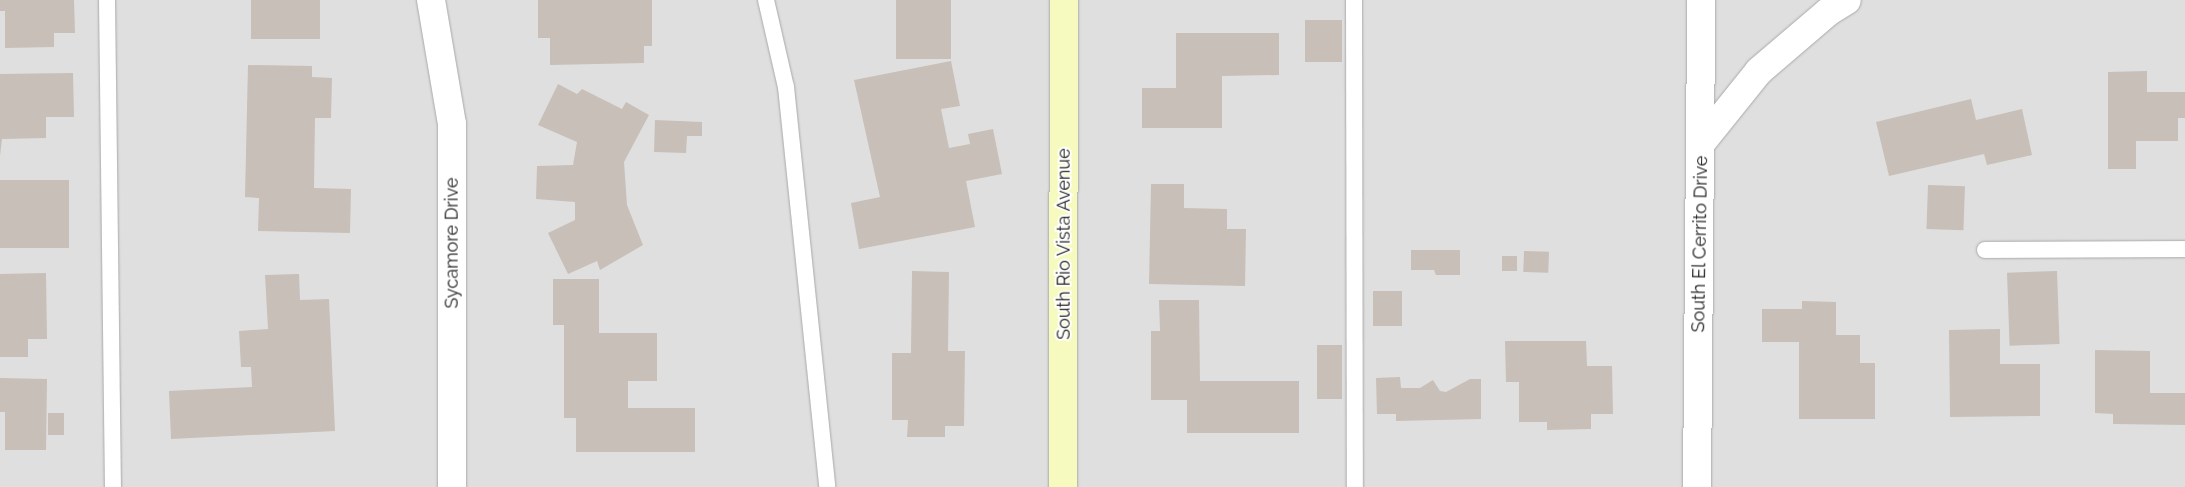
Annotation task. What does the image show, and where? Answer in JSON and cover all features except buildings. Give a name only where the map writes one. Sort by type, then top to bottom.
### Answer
[{"type":"street","name":"Sycamore Drive","points":[[431,0],[452,124],[452,487]]},
{"type":"street","name":"South Rio Vista Avenue","points":[[1063,487],[1064,0]]},
{"type":"street","name":"South El Cerrito Drive","points":[[1697,487],[1702,0]]},
{"type":"street","points":[[1702,142],[1759,71],[1828,12],[1847,0]]},
{"type":"lane","points":[[107,0],[113,487]]},
{"type":"lane","points":[[766,0],[786,87],[827,487]]},
{"type":"lane","points":[[1354,0],[1355,487]]},
{"type":"lane","points":[[1985,250],[2185,249]]},
{"type":"shaded area","points":[[0,0],[2185,0],[2185,487],[0,487]]}]
